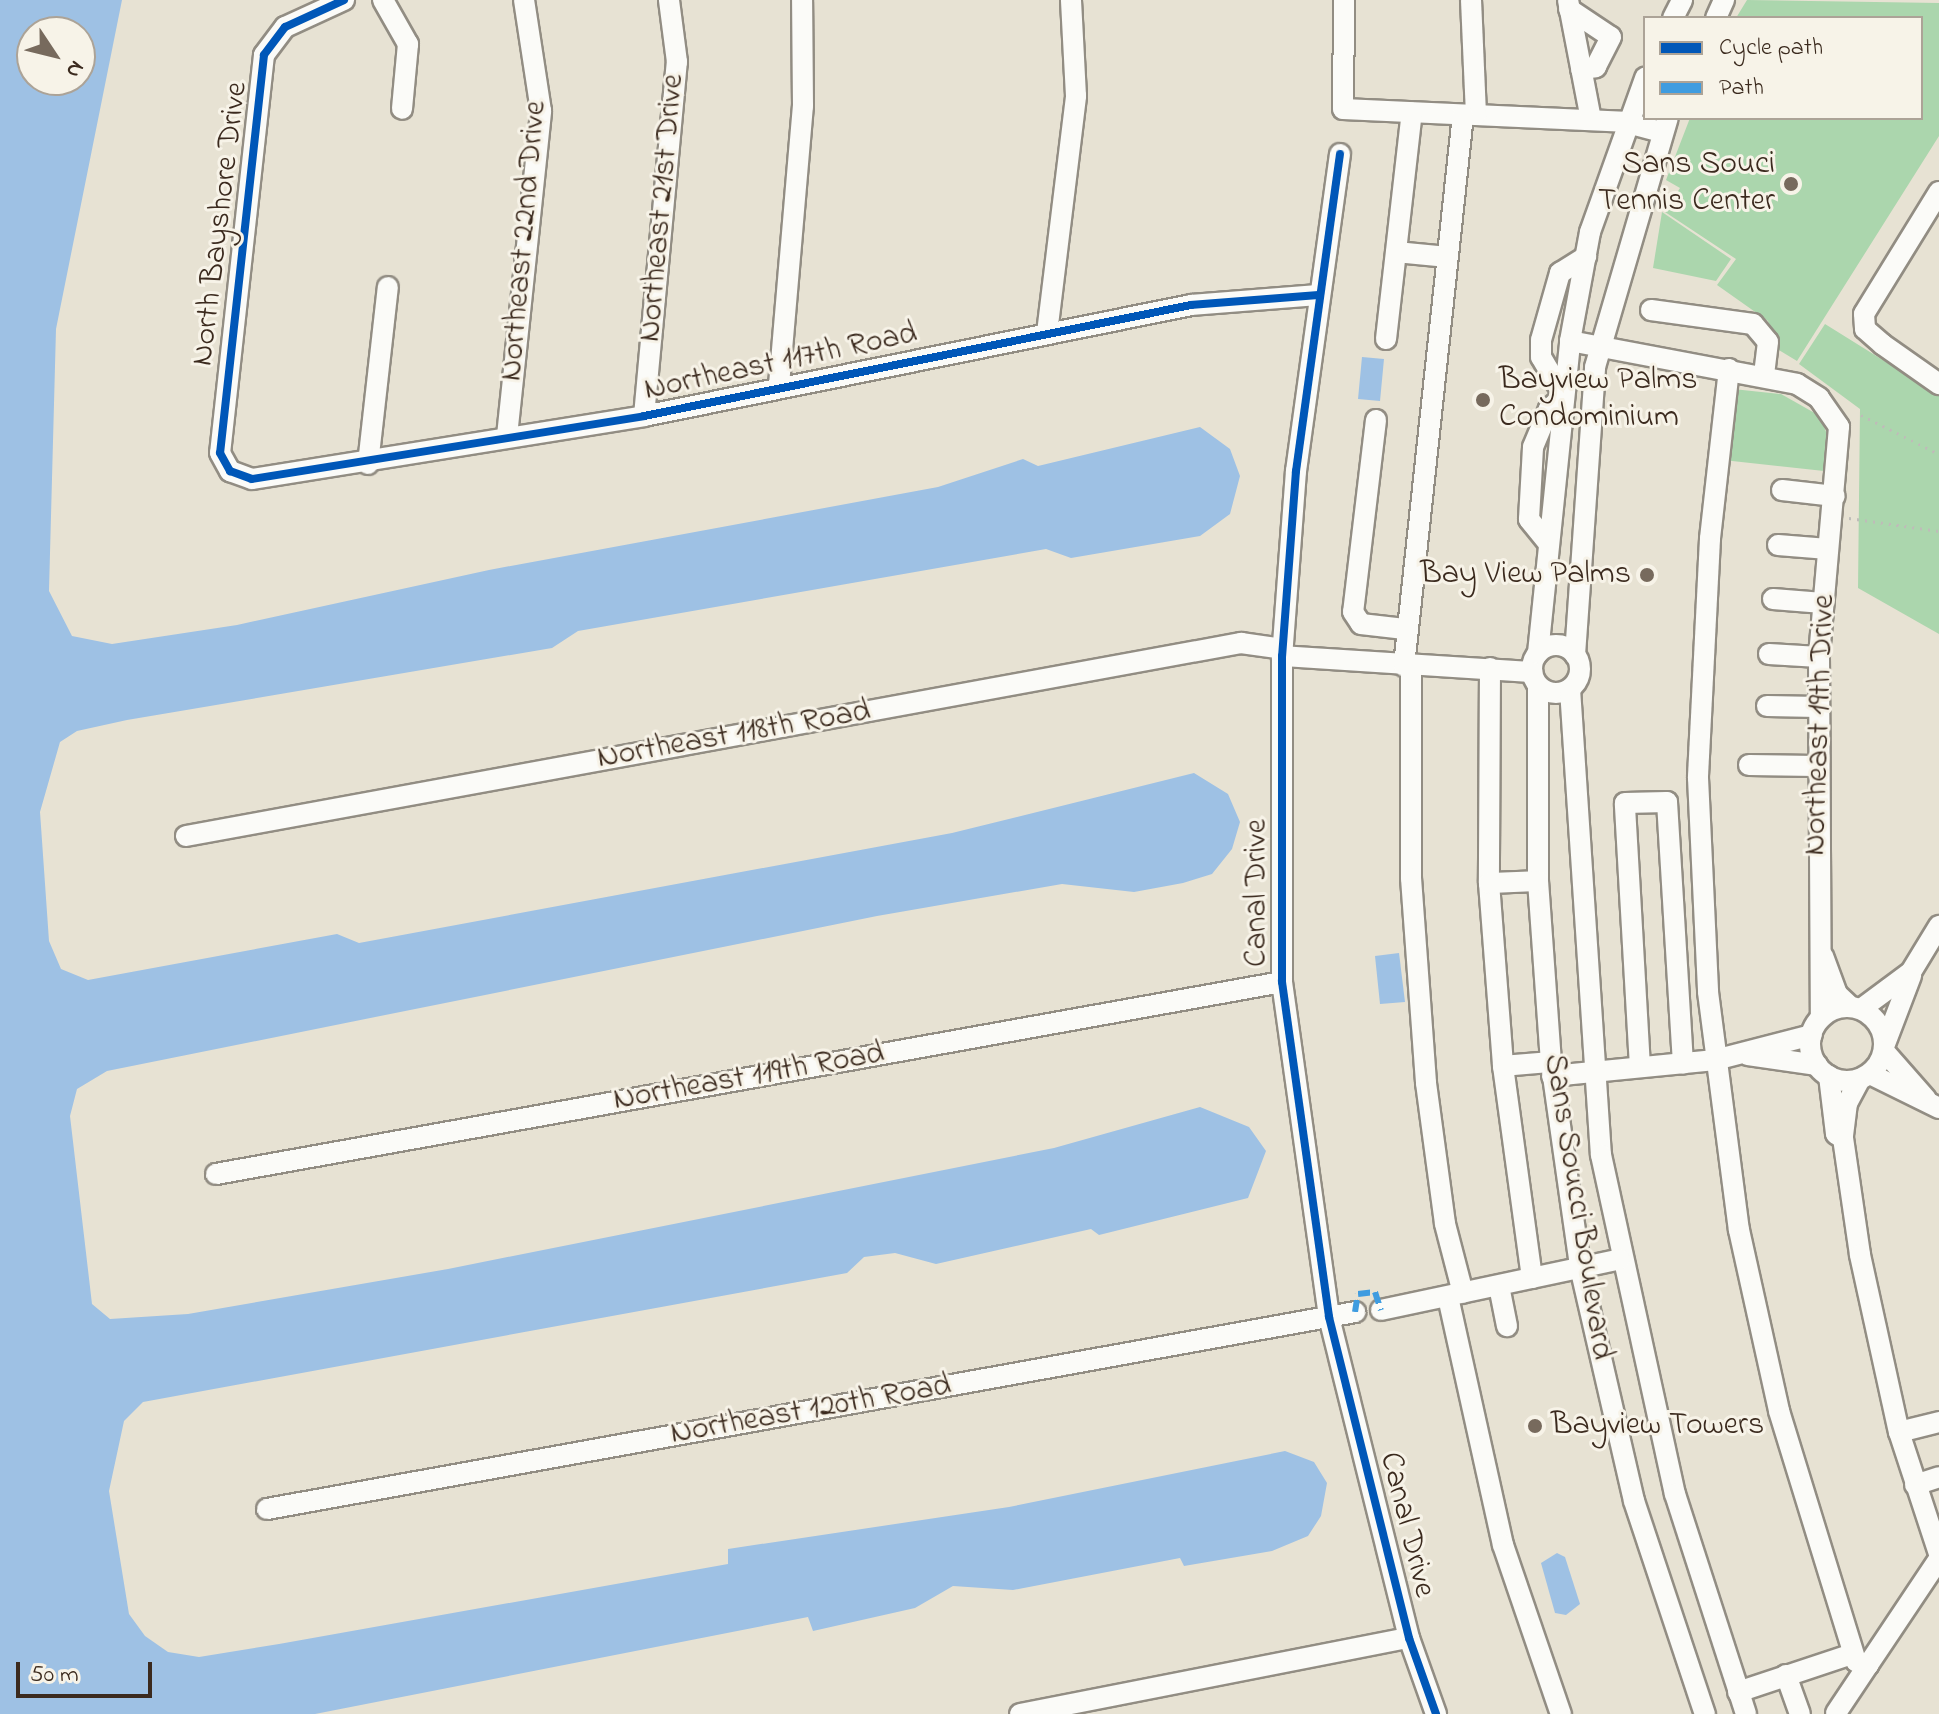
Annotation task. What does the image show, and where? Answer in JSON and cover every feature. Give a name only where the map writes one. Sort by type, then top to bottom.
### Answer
[{"type":"street","name":"North Bayshore Drive","points":[[252,479],[230,471],[220,453],[264,55],[285,27],[344,0]]},
{"type":"street","points":[[383,0],[408,44],[402,109]]},
{"type":"street","name":"Northeast 22nd Drive","points":[[507,436],[541,111],[524,0]]},
{"type":"street","name":"Northeast 21st Drive","points":[[644,416],[677,62],[669,0]]},
{"type":"street","points":[[779,385],[803,106],[802,0]]},
{"type":"street","points":[[1047,333],[1076,96],[1071,0]]},
{"type":"street","points":[[1344,0],[1343,109],[1664,125],[1600,347],[1575,655],[1580,669],[1570,689],[1550,693],[1536,670],[1557,645],[1575,655]]},
{"type":"street","points":[[1471,0],[1470,115],[1448,257],[1405,629],[1411,878],[1426,1083],[1455,1295],[1503,1545],[1561,1714]]},
{"type":"street","points":[[1568,4],[1591,120]]},
{"type":"street","points":[[1568,4],[1611,37],[1596,67],[1581,70]]},
{"type":"street","name":"Sans Soucci Boulevard","points":[[1643,82],[1624,122],[1586,257],[1570,341],[1536,670],[1538,881],[1552,1069],[1580,1267],[1634,1501],[1705,1714]]},
{"type":"street","points":[[1386,339],[1412,112]]},
{"type":"street","name":"Canal Drive","points":[[1340,154],[1318,295],[1282,652],[1282,982],[1329,1317],[1409,1638],[1436,1714]]},
{"type":"street","points":[[1939,192],[1864,314],[1865,329],[1939,384]]},
{"type":"street","points":[[1396,252],[1448,257]]},
{"type":"street","points":[[1564,396],[1541,357],[1541,340],[1560,273],[1586,257]]},
{"type":"street","points":[[368,464],[388,287]]},
{"type":"street","name":"Northeast 117th Road","points":[[252,479],[368,464],[507,436],[644,416],[779,385],[1191,305],[1318,295]]},
{"type":"street","points":[[1651,310],[1753,324],[1768,342],[1764,376]]},
{"type":"street","name":"Northeast 19th Drive","points":[[1570,341],[1764,376],[1808,390],[1835,417],[1841,440],[1819,657],[1816,766],[1820,954],[1816,1026]]},
{"type":"street","points":[[1729,369],[1710,539],[1698,778],[1715,1060],[1758,1325],[1860,1660]]},
{"type":"street","points":[[1376,420],[1353,612],[1361,624],[1405,629]]},
{"type":"street","points":[[1782,490],[1835,496]]},
{"type":"street","points":[[1778,545],[1828,549]]},
{"type":"street","points":[[1773,599],[1823,603]]},
{"type":"street","name":"Northeast 118th Road","points":[[186,836],[1241,643],[1282,652],[1408,666],[1536,670]]},
{"type":"street","points":[[1769,654],[1819,657]]},
{"type":"street","points":[[1490,668],[1489,883],[1503,1066],[1532,1278]]},
{"type":"street","name":"Sans Soucci Boulevard","points":[[1570,689],[1592,1072],[1620,1259],[1675,1494],[1746,1714]]},
{"type":"street","points":[[1767,706],[1818,707]]},
{"type":"street","points":[[1749,765],[1816,766]]},
{"type":"street","points":[[1640,1067],[1633,991],[1625,803],[1667,802],[1683,1064]]},
{"type":"street","points":[[1489,883],[1538,881]]},
{"type":"street","points":[[1836,1713],[1860,1660],[1939,1553],[1899,1432],[1843,1138],[1847,1103],[1884,1048],[1911,972],[1939,926]]},
{"type":"street","name":"Northeast 19th Drive","points":[[1820,954],[1856,1008]]},
{"type":"street","points":[[1503,1066],[1592,1072],[1748,1055],[1856,1008],[1911,972]]},
{"type":"street","name":"Northeast 119th Road","points":[[216,1174],[1282,982]]},
{"type":"street","points":[[1856,1008],[1878,1022],[1884,1048],[1932,1104]]},
{"type":"street","points":[[1816,1026],[1836,1134],[1843,1138]]},
{"type":"street","points":[[1748,1055],[1823,1071],[1865,1076],[1932,1104]]},
{"type":"street","points":[[1381,1310],[1620,1259]]},
{"type":"street","points":[[1499,1286],[1507,1326]]},
{"type":"street","name":"Northeast 120th Road","points":[[267,1509],[1355,1312]]},
{"type":"street","points":[[1899,1432],[1939,1422]]},
{"type":"street","points":[[1915,1485],[1939,1477]]},
{"type":"street","points":[[1020,1714],[1409,1638]]},
{"type":"street","points":[[1738,1692],[1786,1675],[1860,1660]]},
{"type":"street","points":[[1786,1675],[1800,1714]]},
{"type":"path","points":[[1861,415],[1939,454]]},
{"type":"path","points":[[1849,518],[1939,531]]},
{"type":"green space","name":"Sans Souci Tennis Center","points":[[1747,0],[1939,3],[1939,136],[1797,361],[1774,347],[1768,321],[1717,285],[1736,259],[1665,212],[1680,188],[1666,180],[1689,120],[1923,120],[1923,16],[1737,16]]},
{"type":"green space","points":[[1662,212],[1731,259],[1716,281],[1653,268]]},
{"type":"green space","points":[[1825,324],[1939,395],[1939,634],[1858,588],[1860,409],[1799,364]]},
{"type":"green space","points":[[1733,389],[1781,394],[1820,416],[1828,437],[1824,471],[1723,460]]},
{"type":"water","points":[[0,0],[122,0],[56,329],[49,591],[72,636],[112,644],[237,625],[489,570],[938,487],[1023,459],[1038,466],[1200,427],[1230,449],[1240,476],[1230,514],[1200,536],[1071,558],[1046,549],[578,631],[552,648],[127,720],[77,731],[60,742],[40,812],[49,941],[61,969],[88,980],[337,934],[359,943],[952,833],[1194,773],[1228,794],[1240,822],[1232,849],[1212,874],[1183,883],[1134,892],[1062,884],[877,916],[107,1071],[77,1089],[70,1116],[92,1304],[110,1319],[188,1314],[448,1269],[1054,1148],[1200,1107],[1249,1127],[1266,1151],[1248,1198],[1099,1235],[1091,1229],[936,1264],[895,1253],[864,1257],[847,1273],[143,1402],[124,1421],[109,1491],[129,1614],[145,1636],[168,1652],[199,1657],[728,1564],[728,1549],[1009,1507],[1285,1451],[1314,1462],[1327,1483],[1321,1516],[1308,1536],[1272,1551],[1184,1566],[1180,1558],[1013,1590],[953,1586],[915,1608],[813,1631],[808,1617],[315,1714],[0,1714]]},
{"type":"water","points":[[1362,357],[1384,359],[1380,401],[1358,399]]},
{"type":"water","points":[[1399,953],[1405,1002],[1380,1004],[1375,956]]},
{"type":"water","points":[[1557,1553],[1565,1557],[1580,1604],[1566,1615],[1555,1613],[1541,1563]]},
{"type":"marked path","points":[[1355,1312],[1358,1294],[1375,1292],[1381,1310]]},
{"type":"cycle path","points":[[344,0],[285,27],[264,55],[220,453],[230,471],[252,479],[644,416],[1191,305],[1318,295]]},
{"type":"cycle path","points":[[1340,154],[1296,471],[1282,656],[1282,982],[1329,1317],[1409,1638],[1436,1714]]},
{"type":"place","name":"Sans Souci Tennis Center","points":[[1791,184]]},
{"type":"place","name":"Bayview Palms Condominium","points":[[1483,400]]},
{"type":"place","name":"Bay View Palms","points":[[1647,575]]},
{"type":"place","name":"Bayview Towers","points":[[1535,1426]]}]
